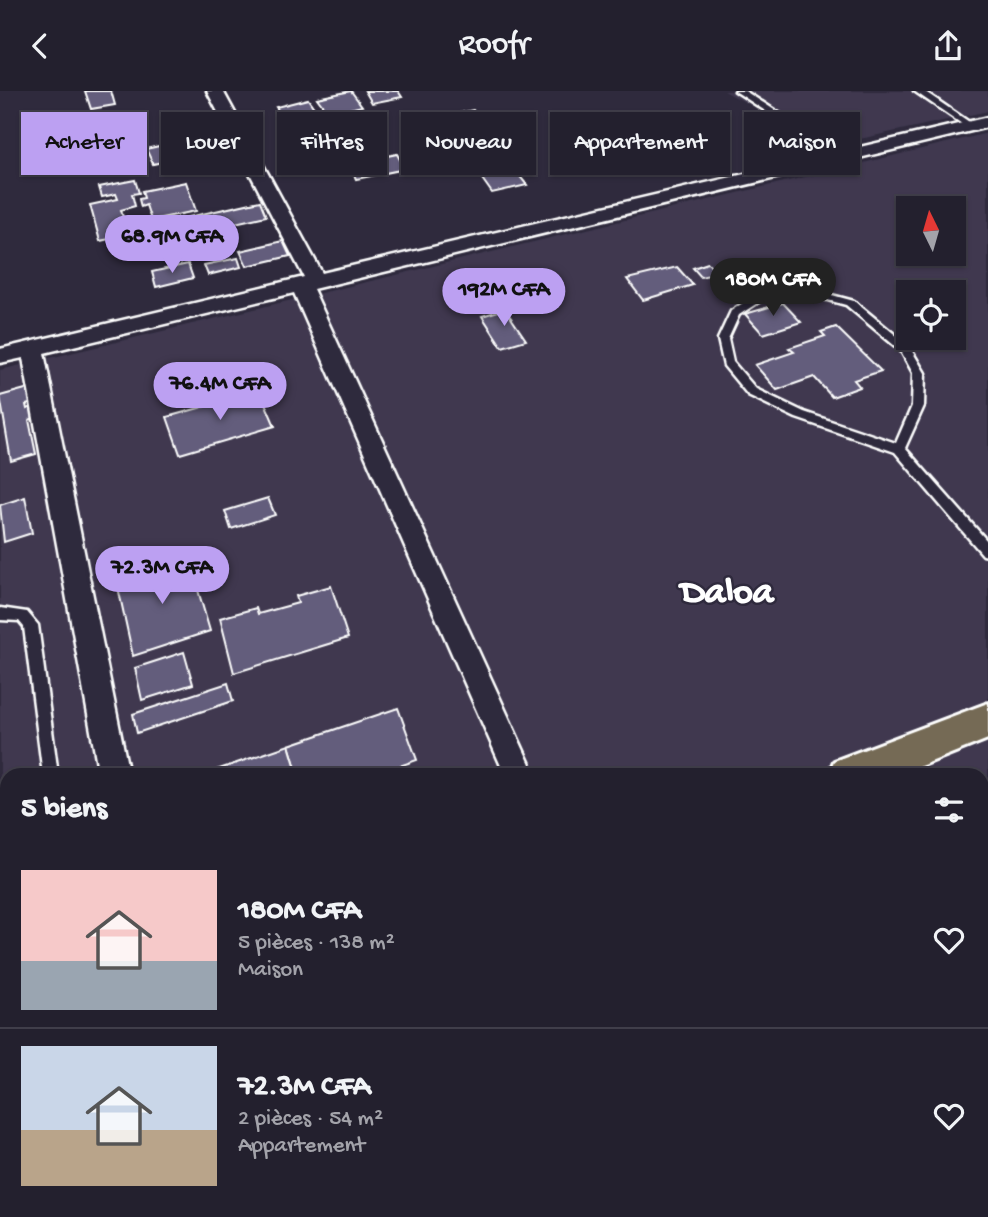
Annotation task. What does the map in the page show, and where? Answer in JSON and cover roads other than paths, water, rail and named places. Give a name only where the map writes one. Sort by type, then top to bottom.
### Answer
[{"type":"highway","points":[[867,768],[988,720]]},
{"type":"street","points":[[215,91],[309,283],[517,768]]},
{"type":"street","points":[[860,153],[980,124],[988,139]]},
{"type":"street","points":[[0,356],[766,175]]},
{"type":"street","points":[[32,349],[113,768]]},
{"type":"lane","points":[[738,91],[771,112]]},
{"type":"lane","points":[[918,91],[980,124]]},
{"type":"lane","points":[[899,449],[918,406],[919,373],[905,349],[859,310],[850,303],[802,290],[762,295],[735,313],[723,339],[728,363],[752,392],[800,415],[899,449],[988,551]]},
{"type":"lane","points":[[0,614],[22,616],[31,625],[50,768]]},
{"type":"district","name":"Daloa","points":[[727,588]]}]
